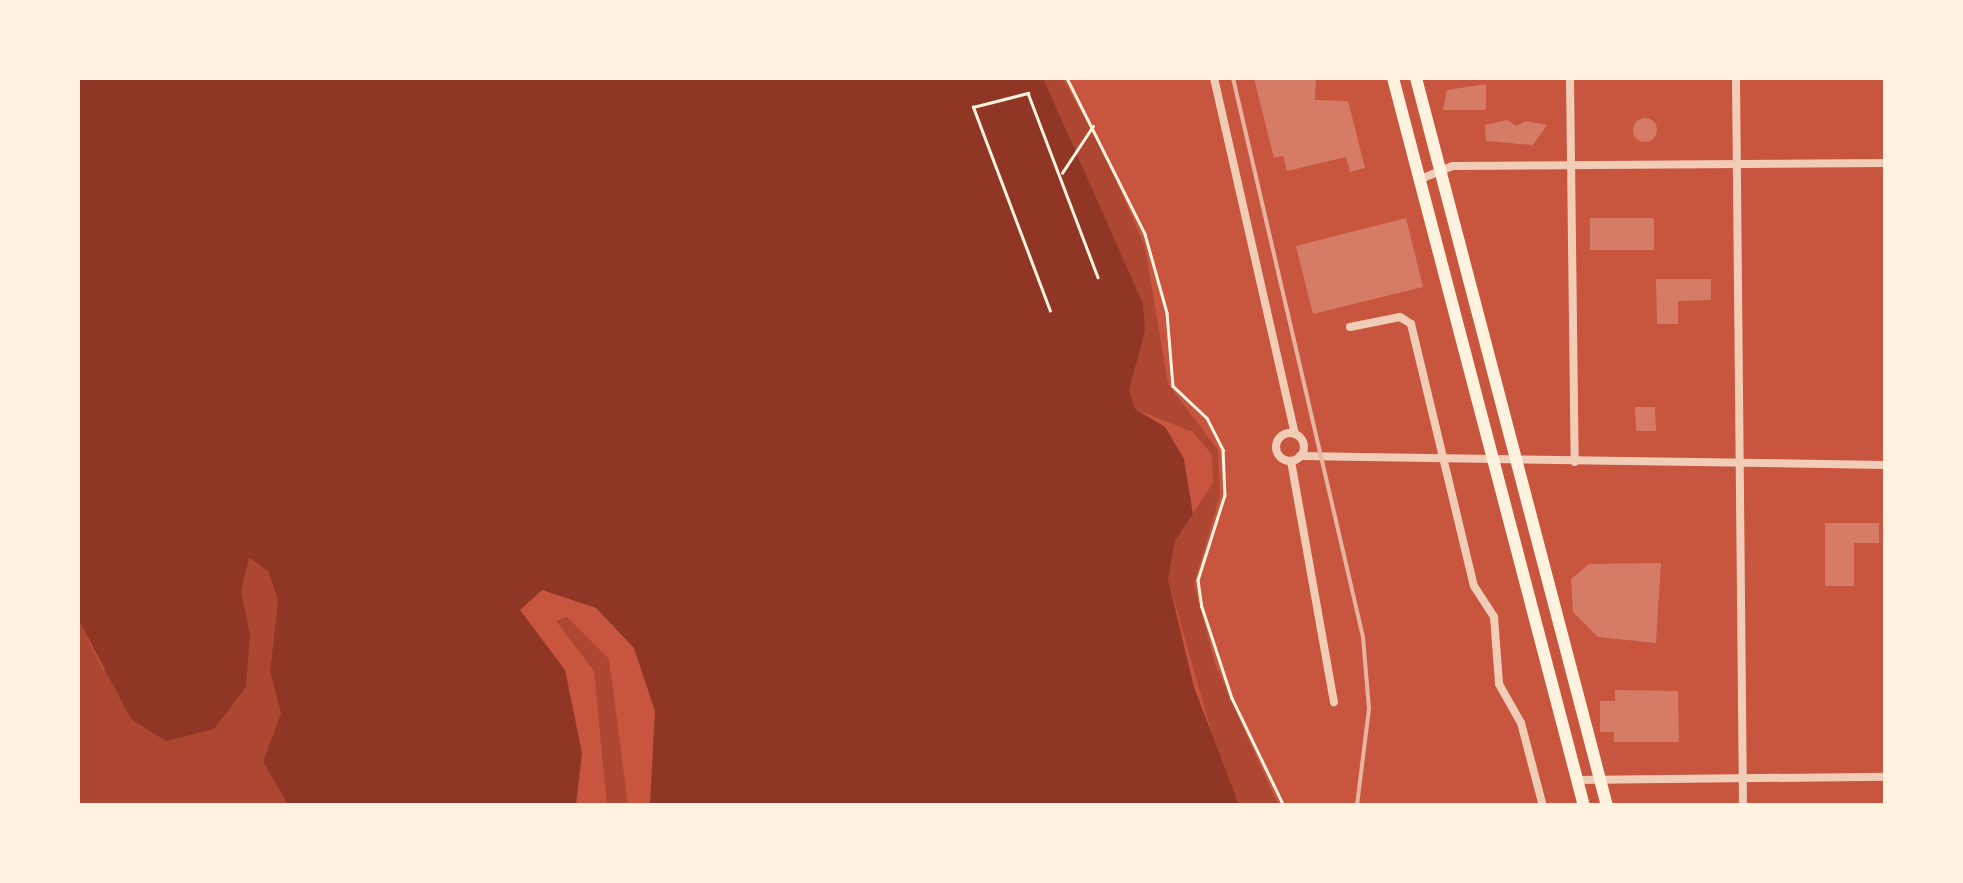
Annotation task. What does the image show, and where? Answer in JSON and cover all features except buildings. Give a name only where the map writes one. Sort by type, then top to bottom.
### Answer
[{"type":"main road","points":[[1393,78],[1584,806]]},
{"type":"main road","points":[[1416,78],[1607,806]]},
{"type":"street","points":[[1214,78],[1300,456]]},
{"type":"street","points":[[1570,78],[1575,462]]},
{"type":"street","points":[[1736,78],[1743,806]]},
{"type":"street","points":[[1418,180],[1438,170],[1571,165],[1886,163]]},
{"type":"street","points":[[1350,328],[1409,320],[1474,586],[1494,617],[1504,696],[1543,806]]},
{"type":"street","points":[[1295,434],[1276,447],[1291,460],[1334,702]]},
{"type":"street","points":[[1291,460],[1300,456],[1517,463],[1886,466]]},
{"type":"street","points":[[1576,780],[1597,775],[1886,777]]},
{"type":"path","points":[[1067,78],[1094,124],[1149,247],[1173,386],[1207,418],[1223,450],[1224,495],[1198,580],[1202,607],[1232,698],[1284,806]]},
{"type":"path","points":[[1050,311],[973,107],[1024,88],[1098,277]]},
{"type":"path","points":[[1060,176],[1094,124]]},
{"type":"shaded area","points":[[78,78],[1043,78],[1143,304],[1145,332],[1129,390],[1135,409],[1165,427],[1184,459],[1193,514],[1175,541],[1168,579],[1194,687],[1239,805],[650,805],[655,711],[634,648],[596,608],[542,590],[520,610],[565,670],[582,753],[576,805],[288,805],[263,762],[281,713],[270,672],[278,600],[268,571],[249,558],[241,591],[250,634],[246,687],[214,729],[166,741],[131,719],[78,619]]},
{"type":"shaded area","points":[[1043,78],[1062,78],[1104,152],[1145,247],[1168,384],[1218,450],[1220,495],[1194,584],[1216,666],[1278,805],[1239,805],[1229,794],[1168,579],[1175,541],[1213,483],[1212,455],[1193,432],[1135,409],[1129,390],[1145,332]]},
{"type":"shaded area","points":[[248,558],[268,571],[278,600],[270,672],[281,713],[263,762],[288,805],[78,805],[78,619],[103,670],[250,634],[241,591]]},
{"type":"shaded area","points":[[567,617],[609,659],[628,805],[607,805],[594,671],[556,621]]},
{"type":"railway","points":[[1233,78],[1363,637],[1369,709],[1357,806]]}]
